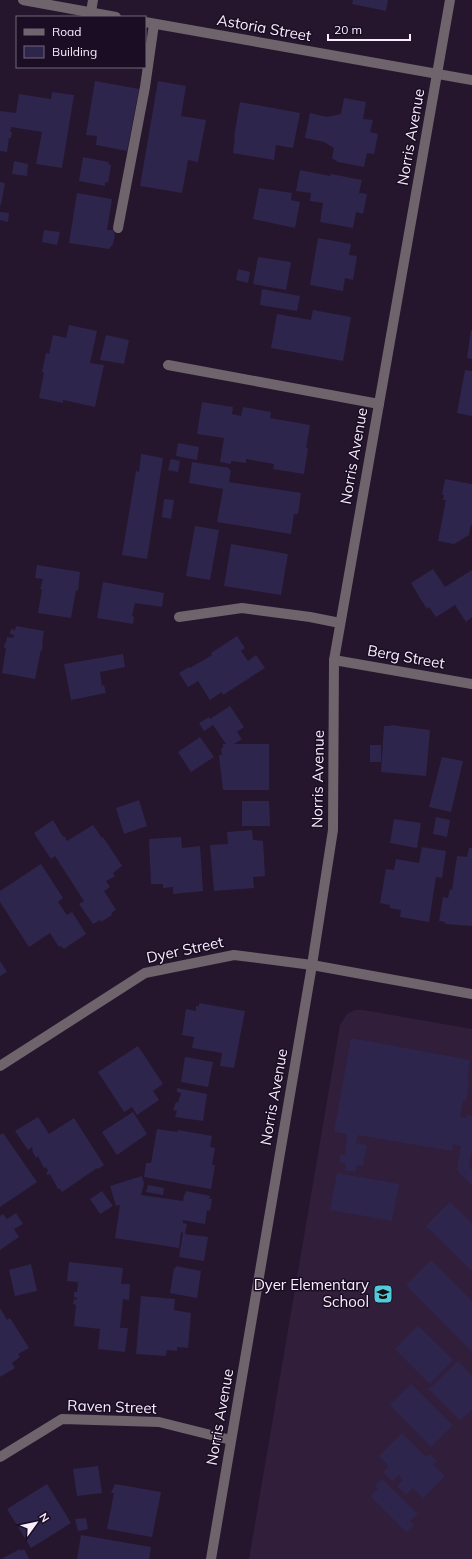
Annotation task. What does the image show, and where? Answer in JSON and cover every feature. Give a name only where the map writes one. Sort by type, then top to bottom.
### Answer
[{"type":"street","points":[[23,0],[111,16]]},
{"type":"street","points":[[91,12],[93,0]]},
{"type":"street","name":"Norris Avenue","points":[[211,1559],[312,965],[333,830],[334,660],[450,0]]},
{"type":"street","points":[[118,228],[145,87],[149,23]]},
{"type":"street","name":"Astoria Street","points":[[149,23],[472,80]]},
{"type":"street","points":[[168,365],[379,404]]},
{"type":"street","points":[[179,617],[242,608],[310,617],[340,623]]},
{"type":"street","name":"Berg Street","points":[[334,660],[472,684]]},
{"type":"street","name":"Dyer Street","points":[[0,1066],[145,973],[234,955],[312,965],[472,994]]},
{"type":"street","name":"Raven Street","points":[[0,1457],[62,1419],[159,1422],[231,1440]]},
{"type":"shaded area","name":"Dyer Elementary School","points":[[355,1010],[363,1010],[472,1029],[472,1559],[249,1559],[340,1025],[347,1014]]},
{"type":"building","points":[[353,0],[388,0],[386,11],[352,4]]},
{"type":"building","points":[[95,81],[139,89],[127,151],[96,145],[97,136],[86,135]]},
{"type":"building","points":[[158,81],[186,86],[181,116],[206,120],[198,162],[188,160],[182,193],[140,186]]},
{"type":"building","points":[[52,92],[74,95],[62,168],[36,164],[42,132],[11,127],[10,132],[12,132],[11,138],[9,138],[7,152],[0,151],[0,111],[16,113],[19,94],[51,99]]},
{"type":"building","points":[[344,98],[366,102],[363,119],[373,120],[370,132],[378,134],[374,154],[367,153],[364,167],[338,162],[332,158],[334,148],[324,142],[305,138],[310,113],[327,117],[341,114]]},
{"type":"building","points":[[240,102],[300,113],[293,148],[276,145],[274,160],[233,153]]},
{"type":"building","points":[[83,157],[109,162],[108,164],[111,165],[108,183],[105,182],[105,186],[79,181]]},
{"type":"building","points":[[14,161],[28,164],[27,176],[12,174]]},
{"type":"building","points":[[300,170],[362,180],[359,193],[367,194],[363,214],[356,212],[353,228],[320,222],[323,203],[310,201],[311,193],[296,191]]},
{"type":"building","points":[[0,182],[5,183],[1,205],[0,205]]},
{"type":"building","points":[[259,188],[292,193],[291,200],[300,202],[295,228],[253,219]]},
{"type":"building","points":[[77,193],[112,199],[107,230],[113,230],[115,235],[113,244],[109,249],[69,243]]},
{"type":"building","points":[[0,212],[9,213],[8,222],[0,220]]},
{"type":"building","points":[[44,230],[60,232],[57,245],[42,242]]},
{"type":"building","points":[[318,238],[351,244],[349,255],[357,256],[353,280],[345,278],[343,291],[310,285]]},
{"type":"building","points":[[258,257],[291,262],[286,290],[253,284]]},
{"type":"building","points":[[238,269],[250,272],[248,283],[236,280]]},
{"type":"building","points":[[262,289],[300,296],[297,311],[260,305]]},
{"type":"building","points":[[313,310],[351,317],[343,361],[271,348],[277,314],[311,320]]},
{"type":"building","points":[[69,325],[97,331],[90,363],[104,365],[95,407],[63,400],[63,403],[39,398],[46,353],[49,354],[53,335],[66,338]]},
{"type":"building","points":[[472,330],[472,359],[467,358]]},
{"type":"building","points":[[106,335],[129,340],[124,364],[100,360]]},
{"type":"building","points":[[465,370],[472,371],[472,416],[457,413]]},
{"type":"building","points":[[202,402],[233,407],[232,414],[241,416],[243,407],[271,412],[270,418],[310,425],[304,474],[273,469],[274,464],[246,459],[246,463],[231,461],[231,464],[220,462],[224,438],[197,434]]},
{"type":"building","points":[[178,443],[199,447],[197,460],[176,456]]},
{"type":"building","points":[[141,454],[163,458],[147,559],[122,555],[136,471],[139,472]]},
{"type":"building","points":[[171,459],[180,461],[178,472],[168,470]]},
{"type":"building","points":[[192,462],[229,468],[229,470],[231,470],[229,482],[301,493],[298,514],[294,514],[291,534],[217,522],[223,489],[189,483]]},
{"type":"building","points":[[445,479],[472,484],[472,525],[471,524],[469,535],[454,544],[438,541],[446,500],[443,500],[444,495],[442,495]]},
{"type":"building","points":[[164,499],[174,500],[171,519],[162,517]]},
{"type":"building","points":[[195,526],[219,530],[210,580],[186,576]]},
{"type":"building","points":[[231,544],[288,554],[281,595],[224,586]]},
{"type":"building","points":[[37,565],[80,572],[78,591],[76,590],[71,618],[38,613],[42,589],[40,589],[43,579],[35,578]]},
{"type":"building","points":[[433,569],[445,587],[472,570],[472,617],[466,622],[455,605],[436,617],[429,607],[427,609],[420,598],[411,583]]},
{"type":"building","points":[[103,582],[164,593],[162,607],[135,603],[132,616],[134,617],[133,624],[97,618]]},
{"type":"building","points":[[16,626],[44,631],[42,651],[41,650],[35,679],[2,673],[6,648],[4,648],[5,642],[6,643],[7,637],[13,638],[14,635],[10,634],[11,629],[15,630]]},
{"type":"building","points":[[237,636],[245,648],[241,651],[248,661],[256,655],[265,668],[223,695],[222,692],[210,700],[198,681],[188,687],[179,673],[212,655],[211,653]]},
{"type":"building","points":[[123,654],[125,667],[100,672],[102,686],[104,685],[106,693],[71,700],[64,664]]},
{"type":"building","points":[[230,706],[244,727],[237,732],[242,739],[234,744],[269,744],[269,790],[223,790],[219,755],[222,755],[221,748],[223,748],[223,744],[226,744],[213,725],[204,731],[199,723],[209,717],[210,719]]},
{"type":"building","points":[[391,725],[430,730],[426,776],[381,772],[384,726]]},
{"type":"building","points":[[200,737],[214,757],[191,772],[178,752]]},
{"type":"building","points":[[370,745],[381,745],[381,762],[370,762]]},
{"type":"building","points":[[442,757],[463,761],[451,812],[429,807]]},
{"type":"building","points":[[139,800],[147,826],[124,834],[116,808]]},
{"type":"building","points":[[242,801],[269,801],[270,826],[242,826]]},
{"type":"building","points":[[436,817],[450,820],[447,837],[433,834]]},
{"type":"building","points":[[394,819],[421,823],[417,848],[390,843]]},
{"type":"building","points":[[53,820],[67,841],[93,825],[102,838],[103,837],[122,866],[113,873],[115,876],[106,881],[110,887],[104,891],[116,910],[111,913],[112,915],[101,922],[100,920],[93,924],[79,904],[84,901],[55,856],[51,859],[34,833]]},
{"type":"building","points":[[252,830],[253,840],[263,841],[265,876],[253,877],[254,888],[214,891],[210,845],[228,844],[227,832]]},
{"type":"building","points":[[181,837],[182,848],[200,846],[203,891],[173,894],[173,887],[163,888],[163,884],[151,884],[149,839]]},
{"type":"building","points":[[422,847],[446,851],[442,878],[436,877],[429,922],[400,917],[401,910],[390,908],[390,905],[380,903],[386,869],[394,870],[396,859],[419,863]]},
{"type":"building","points":[[469,848],[472,848],[472,926],[445,924],[445,922],[439,921],[443,897],[448,898],[450,889],[452,890],[457,856],[467,857]]},
{"type":"building","points":[[41,864],[63,898],[58,902],[67,915],[72,912],[86,934],[64,949],[61,946],[59,947],[50,933],[29,947],[0,902],[0,891]]},
{"type":"building","points":[[0,961],[7,972],[0,976]]},
{"type":"building","points":[[199,1003],[245,1011],[234,1068],[220,1066],[222,1053],[192,1048],[194,1037],[182,1035],[186,1009],[196,1011],[196,1006],[199,1006]]},
{"type":"building","points":[[351,1038],[470,1060],[466,1100],[463,1100],[460,1117],[466,1118],[467,1115],[472,1116],[472,1149],[469,1167],[472,1170],[472,1186],[457,1170],[461,1146],[453,1144],[452,1151],[358,1135],[356,1143],[367,1145],[363,1166],[357,1165],[356,1172],[345,1170],[346,1164],[339,1162],[341,1154],[345,1155],[347,1134],[334,1132]]},
{"type":"building","points":[[138,1046],[163,1084],[153,1091],[159,1100],[137,1115],[132,1107],[124,1112],[98,1072]]},
{"type":"building","points":[[185,1057],[213,1062],[208,1087],[181,1082]]},
{"type":"building","points":[[177,1088],[207,1094],[203,1121],[175,1117],[177,1111],[173,1110],[176,1102],[178,1103],[181,1093],[177,1092]]},
{"type":"building","points":[[133,1112],[147,1134],[117,1155],[102,1132]]},
{"type":"building","points":[[38,1117],[49,1134],[74,1118],[104,1165],[98,1169],[97,1168],[62,1192],[59,1188],[58,1189],[50,1174],[48,1175],[46,1173],[48,1171],[46,1167],[44,1168],[38,1156],[36,1158],[32,1147],[28,1150],[15,1131]]},
{"type":"building","points":[[157,1129],[177,1132],[178,1130],[212,1136],[210,1147],[215,1148],[212,1165],[215,1165],[211,1189],[144,1177],[146,1163],[151,1163]]},
{"type":"building","points":[[3,1133],[37,1182],[0,1207],[0,1135]]},
{"type":"building","points":[[337,1173],[399,1184],[392,1221],[330,1210]]},
{"type":"building","points":[[142,1176],[144,1184],[141,1195],[183,1201],[186,1191],[210,1196],[209,1199],[212,1199],[210,1211],[207,1210],[205,1224],[183,1220],[183,1223],[187,1224],[185,1234],[208,1237],[204,1261],[179,1257],[183,1233],[181,1232],[179,1248],[115,1238],[120,1205],[116,1206],[110,1186]]},
{"type":"building","points":[[148,1185],[164,1188],[163,1195],[146,1192]]},
{"type":"building","points":[[102,1191],[113,1206],[100,1214],[90,1199]]},
{"type":"building","points":[[450,1202],[472,1224],[472,1271],[426,1226]]},
{"type":"building","points":[[16,1213],[23,1224],[14,1229],[19,1237],[0,1250],[0,1216],[3,1214],[7,1219]]},
{"type":"building","points":[[431,1260],[472,1301],[472,1352],[406,1285]]},
{"type":"building","points":[[69,1262],[123,1268],[121,1284],[130,1284],[129,1300],[123,1299],[120,1328],[128,1328],[125,1352],[98,1349],[100,1329],[74,1326],[76,1305],[73,1304],[74,1299],[77,1300],[77,1298],[74,1297],[74,1292],[77,1292],[78,1282],[67,1281]]},
{"type":"building","points":[[31,1264],[37,1291],[15,1296],[9,1270]]},
{"type":"building","points":[[176,1266],[201,1271],[197,1298],[170,1293],[174,1268],[175,1269]]},
{"type":"building","points":[[141,1296],[175,1299],[174,1310],[191,1313],[188,1348],[177,1347],[177,1351],[167,1350],[166,1356],[136,1354]]},
{"type":"building","points":[[0,1308],[7,1320],[10,1318],[29,1348],[18,1354],[20,1357],[12,1363],[15,1368],[0,1377]]},
{"type":"building","points":[[418,1326],[453,1360],[430,1384],[395,1349]]},
{"type":"building","points":[[458,1361],[472,1376],[472,1410],[460,1420],[429,1389]]},
{"type":"building","points":[[411,1384],[453,1425],[431,1447],[390,1405]]},
{"type":"building","points":[[402,1433],[426,1457],[430,1454],[437,1461],[433,1465],[445,1476],[423,1498],[413,1488],[406,1495],[397,1486],[403,1480],[399,1475],[392,1481],[383,1472],[389,1466],[379,1456]]},
{"type":"building","points":[[98,1466],[102,1493],[77,1496],[73,1469]]},
{"type":"building","points":[[382,1479],[418,1514],[410,1521],[414,1525],[406,1532],[370,1496],[378,1489],[375,1486]]},
{"type":"building","points":[[47,1484],[71,1523],[31,1548],[7,1509]]},
{"type":"building","points":[[115,1484],[161,1492],[152,1537],[107,1529],[114,1493],[111,1493]]},
{"type":"building","points":[[86,1518],[88,1529],[78,1531],[75,1519]]},
{"type":"building","points":[[81,1535],[151,1547],[149,1559],[77,1559]]},
{"type":"building","points":[[20,1549],[21,1551],[24,1549],[29,1559],[3,1559],[3,1558]]},
{"type":"place","name":"Dyer Elementary School","points":[[383,1294]]}]
